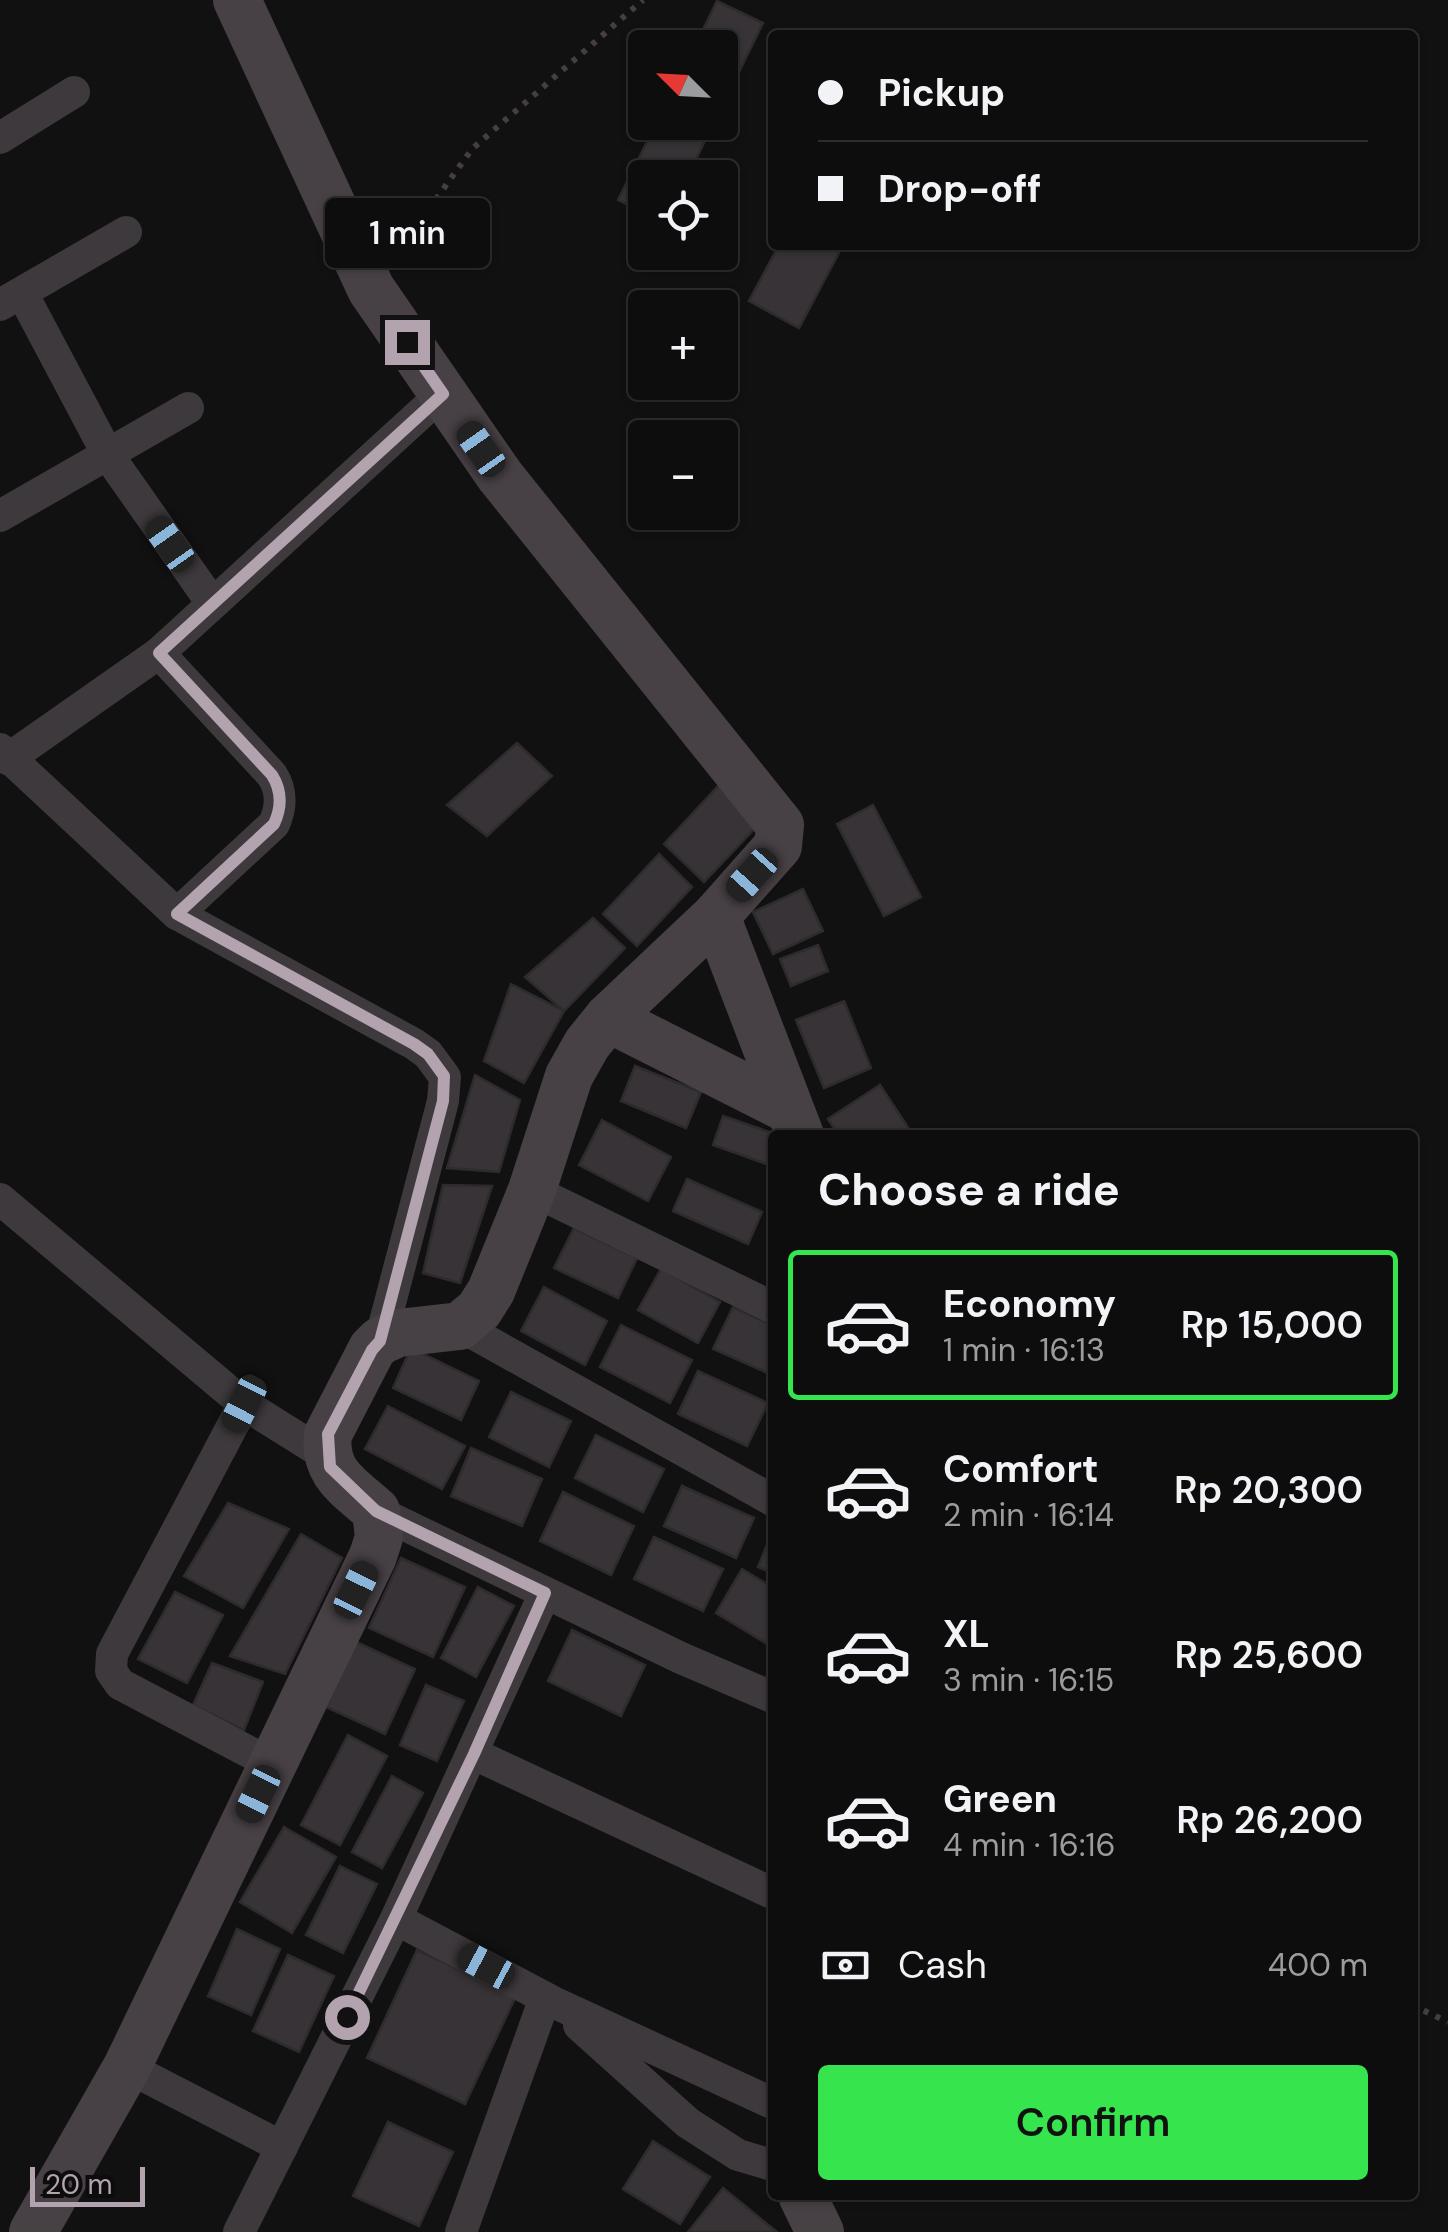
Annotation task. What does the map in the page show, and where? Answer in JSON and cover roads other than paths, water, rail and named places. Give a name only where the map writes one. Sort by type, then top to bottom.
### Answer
[{"type":"street","points":[[237,0],[370,290],[500,476],[780,824],[778,846],[716,916],[608,1018],[587,1044],[569,1076],[532,1190],[491,1291],[478,1310],[460,1326],[398,1333],[380,1341],[372,1350],[328,1434],[330,1467],[376,1511],[680,1658],[768,1695]]},
{"type":"street","points":[[0,138],[74,92]]},
{"type":"street","points":[[126,232],[11,299],[108,456],[212,603]]},
{"type":"street","points":[[380,1341],[443,1101],[444,1076],[428,1054],[414,1044],[177,914],[4,754],[159,653],[443,394]]},
{"type":"street","points":[[0,516],[188,408]]},
{"type":"street","points":[[159,653],[272,775],[278,785],[280,810],[274,824],[177,914]]},
{"type":"street","points":[[716,916],[794,1122]]},
{"type":"street","points":[[608,1018],[794,1122]]},
{"type":"street","points":[[532,1190],[768,1305]]},
{"type":"street","points":[[0,1199],[244,1404],[328,1456]]},
{"type":"street","points":[[460,1326],[768,1498]]},
{"type":"street","points":[[244,1404],[112,1654],[112,1672],[120,1684],[272,1764]]},
{"type":"street","points":[[33,2232],[127,2067],[373,1556],[379,1537],[376,1511]]},
{"type":"street","points":[[239,2232],[396,1919],[545,1593]]},
{"type":"street","points":[[474,1754],[768,1891]]},
{"type":"street","points":[[396,1919],[549,2000],[768,2101]]},
{"type":"street","points":[[549,2000],[688,2122],[738,2155],[768,2164]]},
{"type":"street","points":[[461,2232],[549,2000]]},
{"type":"street","points":[[127,2067],[282,2147]]},
{"type":"street","points":[[804,2200],[820,2232]]}]
